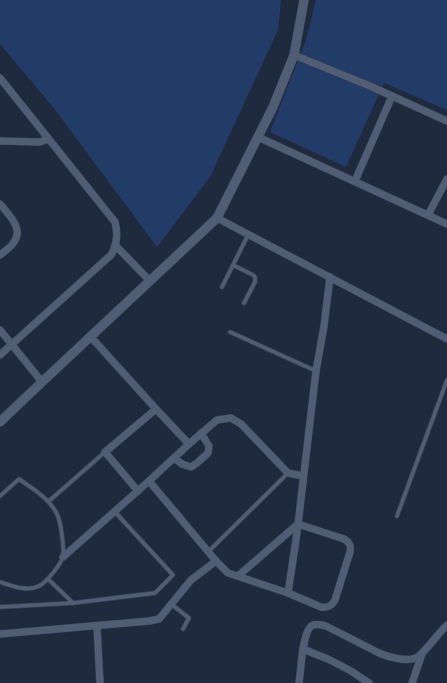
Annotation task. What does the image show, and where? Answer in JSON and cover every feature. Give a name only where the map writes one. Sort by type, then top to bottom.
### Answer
[{"type":"street","points":[[0,422],[217,218],[273,107],[294,55],[304,0]]},
{"type":"street","points":[[294,55],[370,86],[447,121]]},
{"type":"street","points":[[0,78],[115,222],[117,230],[114,250],[111,255],[0,355]]},
{"type":"street","points":[[355,181],[392,96]]},
{"type":"street","points":[[258,137],[447,224]]},
{"type":"street","points":[[0,141],[40,142],[48,139]]},
{"type":"street","points":[[428,215],[447,179]]},
{"type":"street","points":[[0,204],[16,225],[18,230],[14,243],[0,255]]},
{"type":"street","points":[[217,218],[447,339]]},
{"type":"street","points":[[115,245],[150,281]]},
{"type":"street","points":[[288,593],[298,524],[316,371],[324,326],[330,278]]},
{"type":"street","points":[[0,330],[42,382]]},
{"type":"street","points":[[90,336],[189,444]]},
{"type":"street","points":[[138,492],[105,452],[156,409]]},
{"type":"street","points":[[63,557],[138,492],[217,420],[230,418],[242,424],[288,473],[303,476]]},
{"type":"street","points":[[174,458],[182,464],[191,467],[197,463],[208,453],[209,446],[201,434]]},
{"type":"street","points":[[149,481],[208,552],[228,573],[288,593],[321,607],[330,606],[335,600],[351,548],[348,541],[344,539],[298,524]]},
{"type":"street","points":[[238,576],[298,524]]},
{"type":"street","points":[[0,634],[159,619],[191,580],[216,561]]},
{"type":"street","points":[[299,683],[303,649],[307,632],[314,625],[319,624],[326,626],[386,656],[404,659],[417,658],[447,626]]},
{"type":"street","points":[[97,626],[100,683]]},
{"type":"street","points":[[303,649],[319,655],[351,671],[368,683]]},
{"type":"street","points":[[412,683],[422,654]]},
{"type":"lane","points":[[222,287],[248,235]]},
{"type":"lane","points":[[233,265],[255,277],[255,282],[244,303]]},
{"type":"lane","points":[[230,332],[316,371]]},
{"type":"lane","points":[[397,516],[447,380]]},
{"type":"lane","points":[[49,502],[105,452]]},
{"type":"lane","points":[[208,552],[288,473]]},
{"type":"lane","points":[[0,496],[19,479],[49,502],[57,515],[63,538],[63,557],[48,579],[38,586],[23,588],[0,582]]},
{"type":"lane","points":[[0,607],[72,603],[155,593],[173,575],[115,512]]},
{"type":"lane","points":[[48,579],[72,603]]},
{"type":"lane","points":[[171,604],[189,618],[182,629]]},
{"type":"shaded area","points":[[0,0],[281,0],[278,30],[210,177],[157,247],[53,107],[0,44]]},
{"type":"shaded area","points":[[316,0],[447,0],[447,110],[384,83],[346,167],[270,132],[306,40]]}]
